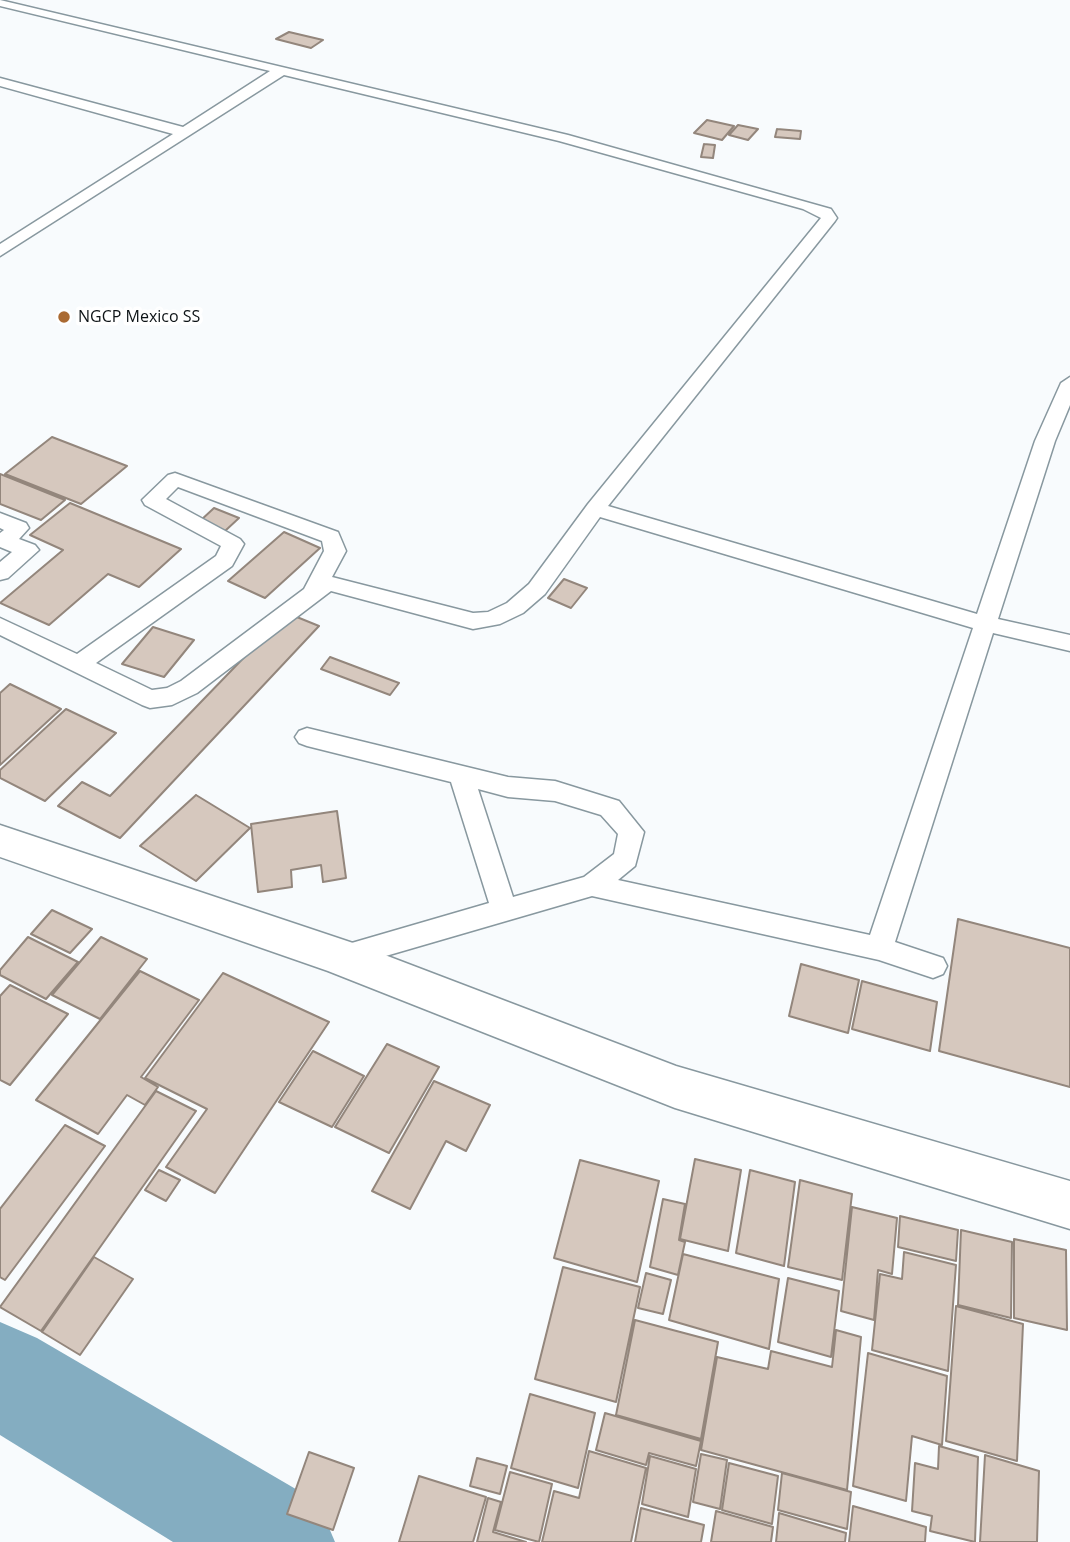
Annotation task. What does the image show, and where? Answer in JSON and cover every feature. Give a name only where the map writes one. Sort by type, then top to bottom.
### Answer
[{"type":"street","points":[[0,841],[341,957],[675,1087],[1070,1205]]},
{"type":"lane","points":[[0,2],[563,138],[825,212],[829,218],[594,509],[537,589],[515,608],[492,619],[473,621],[327,583],[189,687],[172,696],[150,699],[0,626]]},
{"type":"lane","points":[[0,251],[282,70]]},
{"type":"lane","points":[[0,82],[187,133]]},
{"type":"lane","points":[[879,948],[1045,441],[1070,383]]},
{"type":"lane","points":[[78,664],[224,562],[233,544],[152,500],[175,479],[331,537],[335,551],[314,591]]},
{"type":"lane","points":[[594,509],[986,624],[1070,643]]},
{"type":"lane","points":[[0,520],[19,528],[4,541],[27,550],[0,573]]},
{"type":"lane","points":[[307,737],[508,787],[555,791],[610,808],[631,832],[626,859],[592,885],[341,957]]},
{"type":"lane","points":[[461,775],[504,909]]},
{"type":"lane","points":[[592,885],[879,948],[933,966]]},
{"type":"building","points":[[289,32],[323,40],[311,48],[276,39]]},
{"type":"building","points":[[707,120],[734,126],[722,140],[694,133]]},
{"type":"building","points":[[738,125],[758,129],[748,140],[729,135]]},
{"type":"building","points":[[777,129],[801,131],[800,139],[775,137]]},
{"type":"building","points":[[704,144],[715,145],[713,158],[701,157]]},
{"type":"building","points":[[52,437],[127,466],[81,504],[5,474]]},
{"type":"building","points":[[0,474],[65,500],[41,520],[0,504]]},
{"type":"building","points":[[70,503],[181,549],[139,587],[108,574],[49,625],[0,603],[63,550],[30,535]]},
{"type":"building","points":[[214,508],[239,518],[225,531],[200,521]]},
{"type":"building","points":[[284,532],[320,548],[265,598],[228,581]]},
{"type":"building","points":[[564,579],[587,588],[571,608],[548,598]]},
{"type":"building","points":[[287,613],[319,626],[120,838],[58,806],[82,782],[110,796]]},
{"type":"building","points":[[153,627],[194,640],[164,677],[122,664]]},
{"type":"building","points":[[330,657],[399,683],[390,695],[321,669]]},
{"type":"building","points":[[10,684],[61,709],[0,765],[0,693]]},
{"type":"building","points":[[66,709],[116,733],[45,801],[0,778],[0,770]]},
{"type":"building","points":[[196,795],[250,828],[196,881],[140,846]]},
{"type":"building","points":[[337,811],[346,878],[323,882],[321,865],[291,870],[292,887],[258,892],[251,824]]},
{"type":"building","points":[[52,910],[92,929],[70,953],[31,934]]},
{"type":"building","points":[[958,919],[1070,948],[1070,1087],[939,1051]]},
{"type":"building","points":[[28,937],[78,962],[46,999],[0,975],[0,970]]},
{"type":"building","points":[[101,937],[147,959],[100,1019],[52,995]]},
{"type":"building","points":[[801,964],[859,980],[848,1033],[789,1016]]},
{"type":"building","points":[[140,971],[199,1000],[141,1077],[158,1087],[145,1105],[127,1095],[98,1134],[36,1100]]},
{"type":"building","points":[[223,973],[329,1022],[215,1193],[166,1167],[207,1109],[145,1078]]},
{"type":"building","points":[[862,981],[937,1002],[930,1051],[852,1029]]},
{"type":"building","points":[[10,985],[68,1014],[10,1085],[0,1080],[0,996]]},
{"type":"building","points":[[387,1044],[439,1067],[389,1153],[335,1127]]},
{"type":"building","points":[[313,1051],[364,1076],[332,1127],[279,1102]]},
{"type":"building","points":[[434,1081],[490,1105],[466,1151],[446,1141],[410,1209],[372,1191]]},
{"type":"building","points":[[156,1091],[196,1111],[41,1331],[0,1307]]},
{"type":"building","points":[[65,1125],[105,1146],[5,1280],[0,1277],[0,1209]]},
{"type":"building","points":[[695,1159],[741,1170],[728,1251],[680,1239]]},
{"type":"building","points":[[580,1160],[659,1181],[637,1282],[554,1258]]},
{"type":"building","points":[[159,1170],[180,1180],[166,1201],[145,1190]]},
{"type":"building","points":[[750,1170],[795,1182],[784,1266],[736,1253]]},
{"type":"building","points":[[800,1180],[852,1194],[842,1280],[788,1267]]},
{"type":"building","points":[[663,1199],[685,1204],[679,1240],[685,1242],[678,1275],[650,1267]]},
{"type":"building","points":[[852,1207],[897,1218],[892,1274],[878,1270],[874,1320],[841,1311]]},
{"type":"building","points":[[900,1216],[958,1230],[956,1261],[898,1247]]},
{"type":"building","points":[[961,1230],[1012,1242],[1011,1318],[958,1305]]},
{"type":"building","points":[[1014,1239],[1066,1250],[1067,1330],[1014,1318]]},
{"type":"building","points":[[904,1252],[956,1265],[948,1371],[872,1350],[880,1274],[902,1279]]},
{"type":"building","points":[[683,1254],[779,1279],[769,1349],[669,1320]]},
{"type":"building","points":[[94,1257],[133,1279],[80,1355],[42,1332]]},
{"type":"building","points":[[563,1267],[640,1287],[616,1402],[535,1379]]},
{"type":"building","points":[[646,1273],[671,1280],[663,1314],[638,1308]]},
{"type":"building","points":[[788,1278],[839,1291],[831,1357],[778,1342]]},
{"type":"building","points":[[956,1306],[1023,1324],[1017,1461],[946,1441]]},
{"type":"building","points":[[635,1320],[718,1342],[701,1439],[616,1415]]},
{"type":"building","points":[[836,1330],[861,1337],[847,1490],[701,1450],[717,1357],[768,1369],[771,1351],[832,1367]]},
{"type":"building","points":[[868,1353],[947,1376],[942,1445],[912,1436],[906,1501],[853,1486]]},
{"type":"building","points":[[530,1394],[595,1413],[578,1488],[511,1468]]},
{"type":"building","points":[[605,1413],[701,1441],[696,1466],[649,1453],[646,1465],[596,1450]]},
{"type":"building","points":[[939,1446],[978,1457],[975,1542],[930,1531],[932,1516],[912,1511],[915,1463],[938,1469]]},
{"type":"building","points":[[589,1451],[646,1468],[631,1542],[542,1542],[554,1491],[579,1498]]},
{"type":"building","points":[[309,1452],[354,1468],[333,1530],[287,1514]]},
{"type":"building","points":[[701,1454],[727,1460],[720,1509],[693,1502]]},
{"type":"building","points":[[985,1455],[1039,1471],[1037,1542],[980,1542]]},
{"type":"building","points":[[650,1456],[696,1469],[688,1517],[642,1504]]},
{"type":"building","points":[[477,1458],[507,1466],[500,1494],[470,1486]]},
{"type":"building","points":[[729,1463],[778,1476],[772,1524],[722,1510]]},
{"type":"building","points":[[510,1472],[552,1484],[539,1542],[495,1530]]},
{"type":"building","points":[[782,1473],[851,1492],[847,1529],[778,1510]]},
{"type":"building","points":[[419,1476],[486,1497],[473,1542],[399,1542]]},
{"type":"building","points":[[488,1498],[501,1502],[493,1532],[526,1542],[477,1542]]},
{"type":"building","points":[[853,1506],[926,1527],[925,1542],[849,1542]]},
{"type":"building","points":[[641,1508],[704,1525],[701,1542],[635,1542]]},
{"type":"building","points":[[716,1511],[773,1527],[771,1542],[711,1542]]},
{"type":"building","points":[[779,1513],[846,1533],[845,1542],[776,1542]]},
{"type":"waterway","points":[[0,1375],[278,1542]]},
{"type":"place","name":"NGCP Mexico SS","points":[[64,317]]}]
